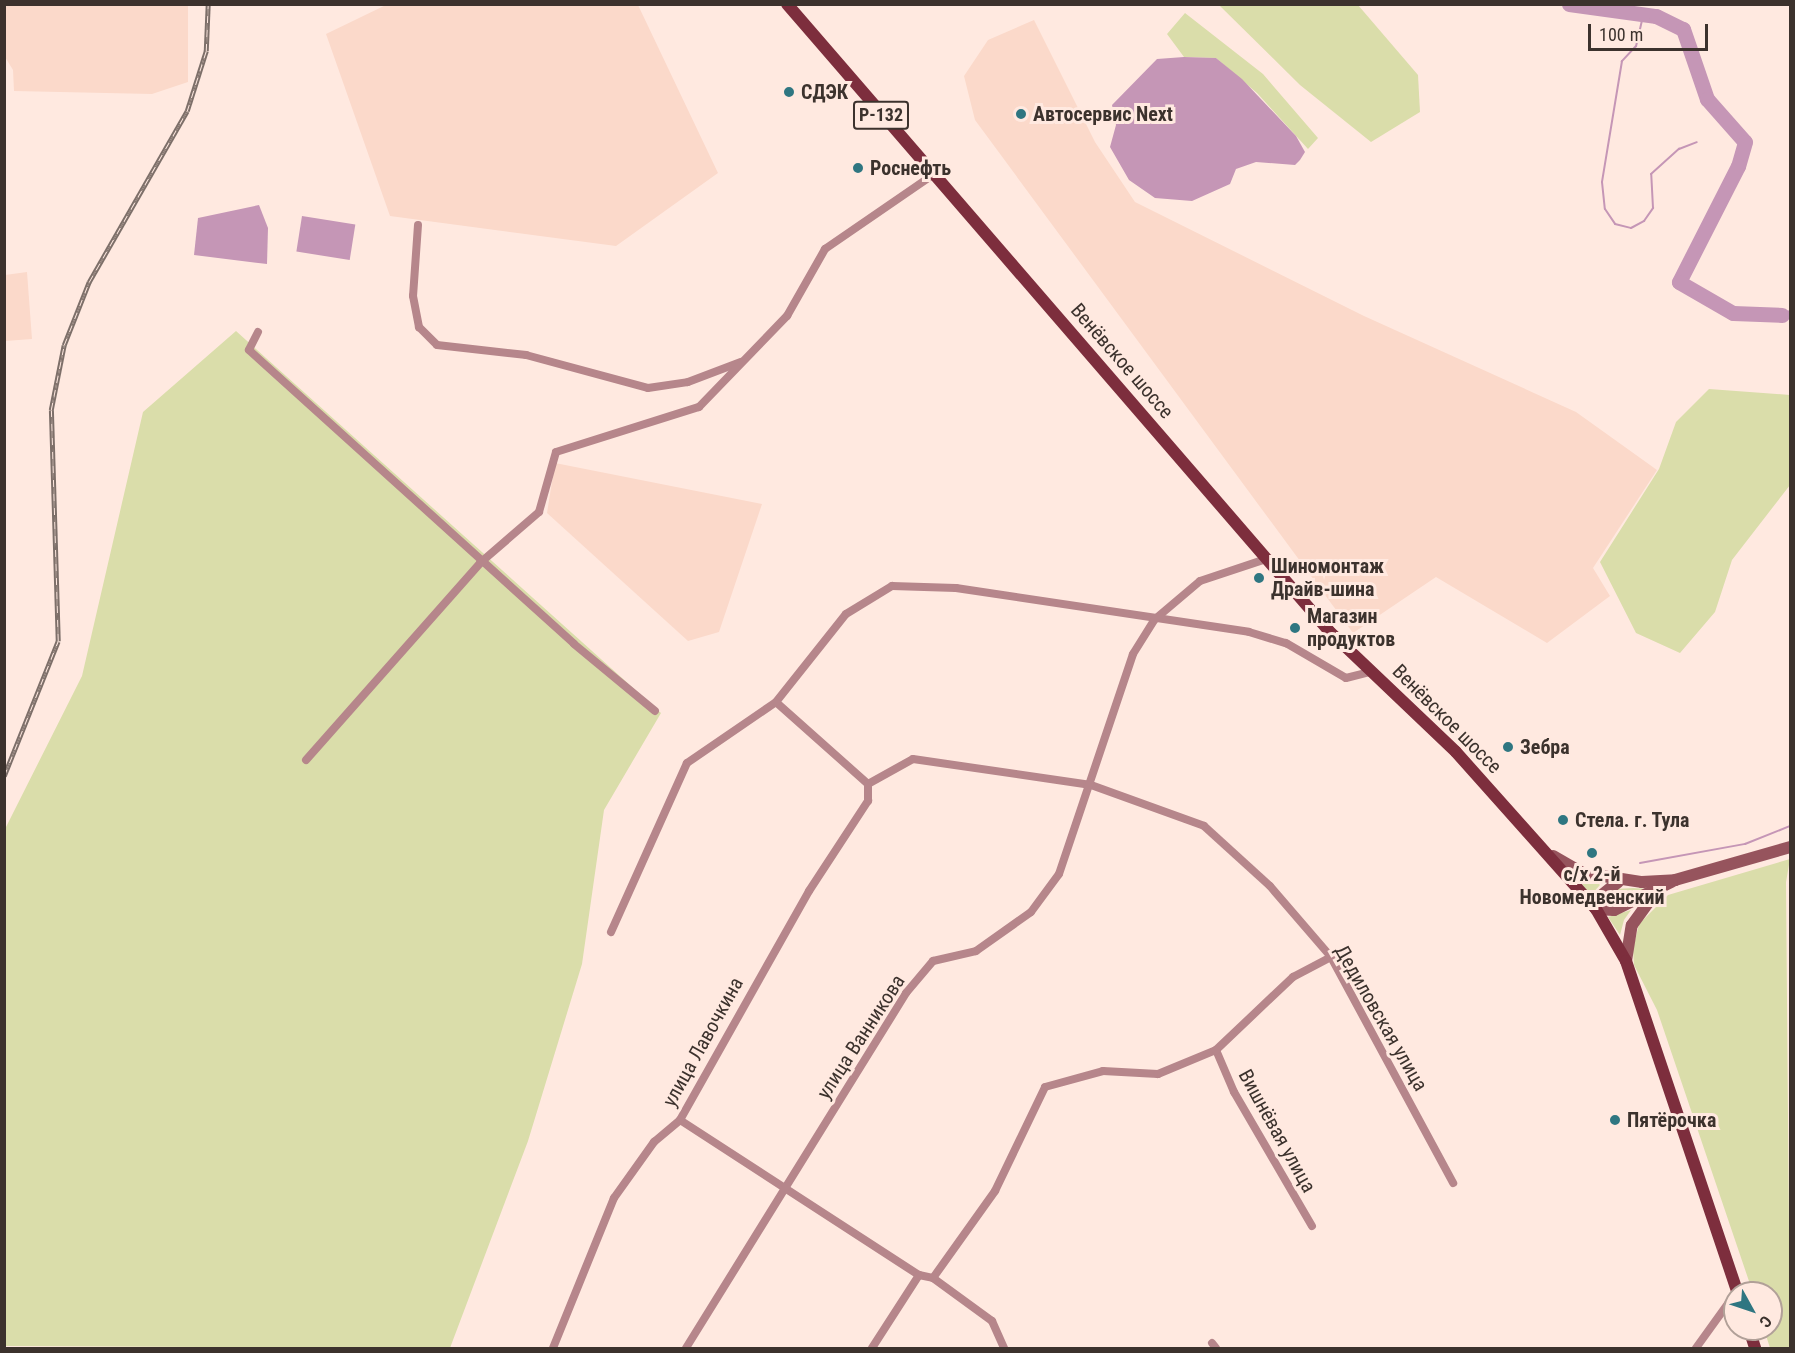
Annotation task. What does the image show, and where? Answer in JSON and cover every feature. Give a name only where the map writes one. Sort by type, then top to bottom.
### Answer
[{"type":"main road","name":"Венёвское шоссе","points":[[787,4],[1266,559],[1370,672],[1456,752],[1596,909],[1626,961],[1733,1281]]},
{"type":"main road","points":[[1542,848],[1573,869],[1618,882],[1675,880],[1791,847]]},
{"type":"main road","points":[[1618,882],[1598,898],[1596,909],[1614,910],[1659,890],[1675,880]]},
{"type":"main road","points":[[1626,961],[1632,925],[1659,890]]},
{"type":"street","points":[[306,760],[482,560],[540,512],[556,452],[699,407],[787,316],[825,249],[934,174]]},
{"type":"street","points":[[418,225],[413,296],[419,327],[437,345],[526,355],[648,388],[688,382],[744,361]]},
{"type":"street","points":[[258,332],[249,350],[482,560],[655,711]]},
{"type":"street","name":"улица Ванникова","points":[[686,1348],[906,993],[933,961],[976,951],[1031,912],[1059,874],[1091,785],[1133,654],[1154,620],[1200,581],[1266,559]]},
{"type":"street","points":[[611,932],[687,763],[776,702],[846,614],[892,586],[957,588],[1154,620],[1249,632],[1286,643],[1346,678],[1370,672]]},
{"type":"street","points":[[776,702],[868,784]]},
{"type":"street","name":"Дедиловская улица","points":[[868,784],[912,759],[1091,785],[1204,826],[1270,886],[1331,957],[1453,1183]]},
{"type":"street","name":"улица Лавочкина","points":[[553,1348],[614,1198],[654,1142],[680,1120],[808,891],[868,801],[868,784]]},
{"type":"street","points":[[933,1278],[995,1191],[1045,1087],[1103,1071],[1158,1074],[1216,1050],[1293,977],[1331,957]]},
{"type":"street","name":"Вишнёвая улица","points":[[1216,1050],[1234,1092],[1312,1227]]},
{"type":"street","points":[[680,1120],[919,1275],[933,1278],[992,1321],[1004,1348]]},
{"type":"street","points":[[872,1348],[919,1275]]},
{"type":"street","points":[[1696,1348],[1723,1311]]},
{"type":"shaded area","points":[[388,4],[638,5],[718,173],[616,246],[390,216],[326,34]]},
{"type":"shaded area","points":[[4,5],[188,5],[188,82],[152,94],[14,91],[13,70],[5,57]]},
{"type":"shaded area","points":[[1034,20],[1095,142],[1135,202],[1364,316],[1576,412],[1657,470],[1593,568],[1610,596],[1547,643],[1436,577],[1353,633],[975,120],[964,76],[988,40]]},
{"type":"shaded area","points":[[1216,58],[1242,79],[1296,136],[1305,152],[1300,160],[1295,165],[1256,162],[1236,169],[1230,184],[1192,201],[1155,198],[1129,180],[1110,147],[1116,125],[1112,105],[1157,59]]},
{"type":"shaded area","points":[[259,205],[268,228],[267,264],[194,255],[198,218]]},
{"type":"shaded area","points":[[302,216],[355,224],[350,260],[296,252]]},
{"type":"shaded area","points":[[27,272],[32,339],[5,341],[5,275]]},
{"type":"shaded area","points":[[555,463],[762,504],[719,632],[688,641],[547,513]]},
{"type":"green space","points":[[1219,5],[1358,5],[1418,75],[1420,112],[1371,142],[1300,85]]},
{"type":"green space","points":[[1185,13],[1263,74],[1318,138],[1308,149],[1257,93],[1216,58],[1184,57],[1167,34]]},
{"type":"green space","points":[[236,331],[661,713],[604,810],[582,964],[528,1141],[450,1348],[5,1346],[4,831],[82,676],[143,412]]},
{"type":"green space","points":[[1709,389],[1790,395],[1790,485],[1732,560],[1715,612],[1680,653],[1636,633],[1600,562],[1659,469],[1676,422]]},
{"type":"green space","points":[[1790,859],[1786,882],[1790,1348],[1770,1348],[1768,1341],[1783,1341],[1783,1281],[1749,1281],[1657,1010],[1634,965],[1633,949],[1639,924],[1668,895]]},
{"type":"green space","points":[[1576,877],[1597,882],[1600,885],[1591,895]]},
{"type":"green space","points":[[1633,888],[1650,889],[1601,904],[1615,889]]},
{"type":"green space","points":[[1631,910],[1624,920],[1620,935],[1608,917]]},
{"type":"waterway","points":[[1569,4],[1656,16],[1683,29],[1707,99],[1745,142],[1738,166],[1679,282],[1733,313],[1782,315]]},
{"type":"waterway","points":[[1643,16],[1636,46],[1622,61],[1602,182],[1605,209],[1615,224],[1631,228],[1644,221],[1653,208],[1651,174],[1679,149],[1697,142]]},
{"type":"waterway","points":[[1782,315],[1790,311]]},
{"type":"waterway","points":[[1640,863],[1745,844],[1790,826]]},
{"type":"railway","points":[[4,776],[58,641],[51,410],[64,345],[89,282],[187,111],[206,51],[208,4]]},
{"type":"place","name":"СДЭК","points":[[789,92]]},
{"type":"place","name":"Автосервис Next","points":[[1021,114]]},
{"type":"place","name":"Роснефть","points":[[858,168]]},
{"type":"place","name":"Шиномонтаж Драйв-шина","points":[[1259,578]]},
{"type":"place","name":"Магазин продуктов","points":[[1295,628]]},
{"type":"place","name":"Зебра","points":[[1508,747]]},
{"type":"place","name":"Стела. г. Тула","points":[[1563,820]]},
{"type":"place","name":"с/х 2-й Новомедвенский","points":[[1592,853]]},
{"type":"place","name":"Пятёрочка","points":[[1615,1120]]}]
